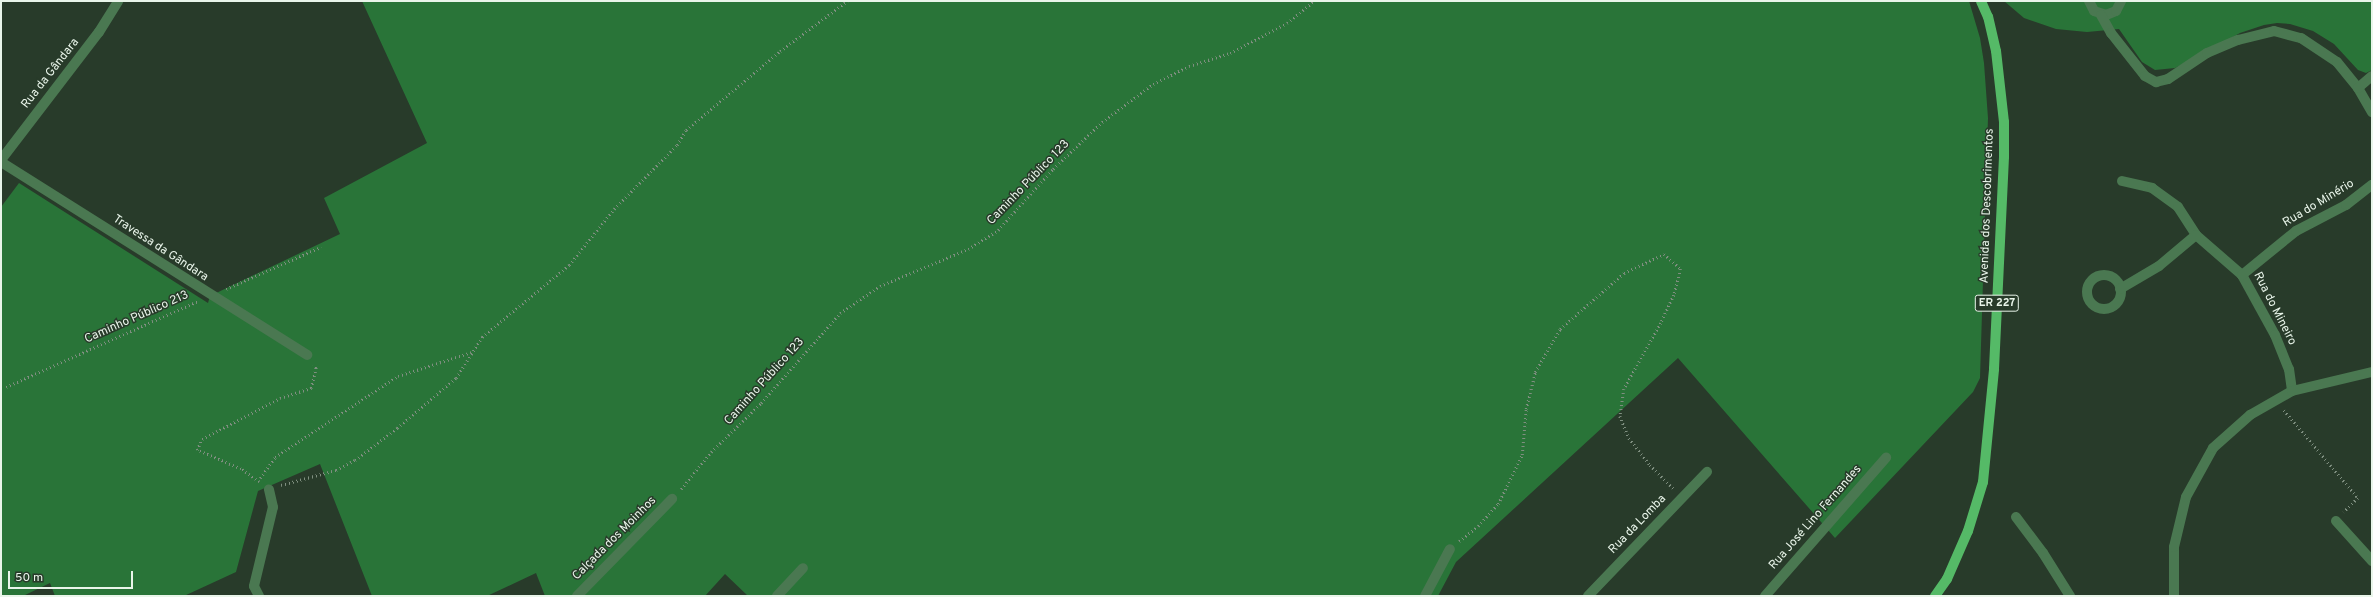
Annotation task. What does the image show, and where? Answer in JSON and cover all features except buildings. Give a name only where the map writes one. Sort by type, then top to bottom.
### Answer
[{"type":"main road","name":"Avenida dos Descobrimentos","points":[[1935,596],[1947,579],[1968,531],[1983,482],[1994,369],[2004,157],[2004,122],[1996,51],[1988,17],[1981,1]]},
{"type":"street","name":"Rua da Gândara","points":[[1,161],[99,32],[118,1]]},
{"type":"street","points":[[2089,1],[2094,12],[2101,15],[2111,14],[2116,11],[2121,1]]},
{"type":"street","points":[[2101,15],[2112,33],[2145,76],[2156,82],[2168,79],[2207,53],[2232,43],[2274,31],[2301,38],[2337,62],[2358,88],[2372,112]]},
{"type":"street","points":[[2358,88],[2372,76]]},
{"type":"street","name":"Travessa da Gândara","points":[[1,161],[210,296],[307,355]]},
{"type":"street","name":"Rua do Mineiro","points":[[2122,181],[2152,188],[2178,207],[2196,235],[2242,275],[2275,334],[2289,369],[2292,391]]},
{"type":"street","name":"Rua do Minério","points":[[2242,275],[2296,231],[2346,205],[2372,185]]},
{"type":"street","points":[[2120,289],[2160,266],[2196,235]]},
{"type":"street","points":[[2174,596],[2174,547],[2186,498],[2212,448],[2250,415],[2292,391],[2372,372]]},
{"type":"street","name":"Rua José Lino Fernandes","points":[[1765,596],[1886,458]]},
{"type":"street","name":"Rua da Lomba","points":[[1588,596],[1708,472]]},
{"type":"street","points":[[259,596],[254,586],[273,507],[269,489]]},
{"type":"street","name":"Calçada dos Moinhos","points":[[576,596],[672,499]]},
{"type":"street","points":[[2016,517],[2043,553],[2070,596]]},
{"type":"street","points":[[2336,521],[2372,561]]},
{"type":"street","points":[[1425,596],[1450,549]]},
{"type":"street","points":[[777,596],[803,568]]},
{"type":"path","points":[[307,355],[316,368],[311,388],[280,398],[235,420],[202,439],[197,450],[241,469],[269,489],[336,470],[356,460],[398,428],[456,378],[482,337],[569,265],[614,209],[677,145],[686,130],[780,51],[847,1]]},
{"type":"path","name":"Caminho Público 123","points":[[672,499],[711,452],[761,403],[840,313],[880,286],[968,250],[998,230],[1053,169],[1102,122],[1153,84],[1189,66],[1230,53],[1287,23],[1314,1]]},
{"type":"path","name":"Caminho Público 213","points":[[6,387],[321,247]]},
{"type":"path","points":[[1450,549],[1478,526],[1498,504],[1522,455],[1526,409],[1534,372],[1560,328],[1624,273],[1664,254],[1681,269],[1674,295],[1661,323],[1624,389],[1620,416],[1629,438],[1650,465],[1683,498]]},
{"type":"path","points":[[258,482],[275,457],[398,376],[473,352]]},
{"type":"path","points":[[2276,400],[2358,498],[2336,521]]},
{"type":"green space","points":[[362,1],[1969,1],[1980,38],[1984,63],[1988,118],[1980,378],[1973,392],[1835,538],[1678,358],[1456,562],[1438,596],[748,596],[725,574],[705,596],[545,596],[536,573],[487,596],[372,596],[320,464],[258,491],[236,572],[184,596],[55,596],[50,583],[23,596],[1,596],[1,207],[19,183],[208,303],[210,296],[340,234],[324,198],[427,143]]},
{"type":"green space","points":[[2004,1],[2372,1],[2372,70],[2366,73],[2358,70],[2334,44],[2313,31],[2290,24],[2277,23],[2264,25],[2240,33],[2175,68],[2155,70],[2142,62],[2119,29],[2087,32],[2056,29],[2024,18]]}]
